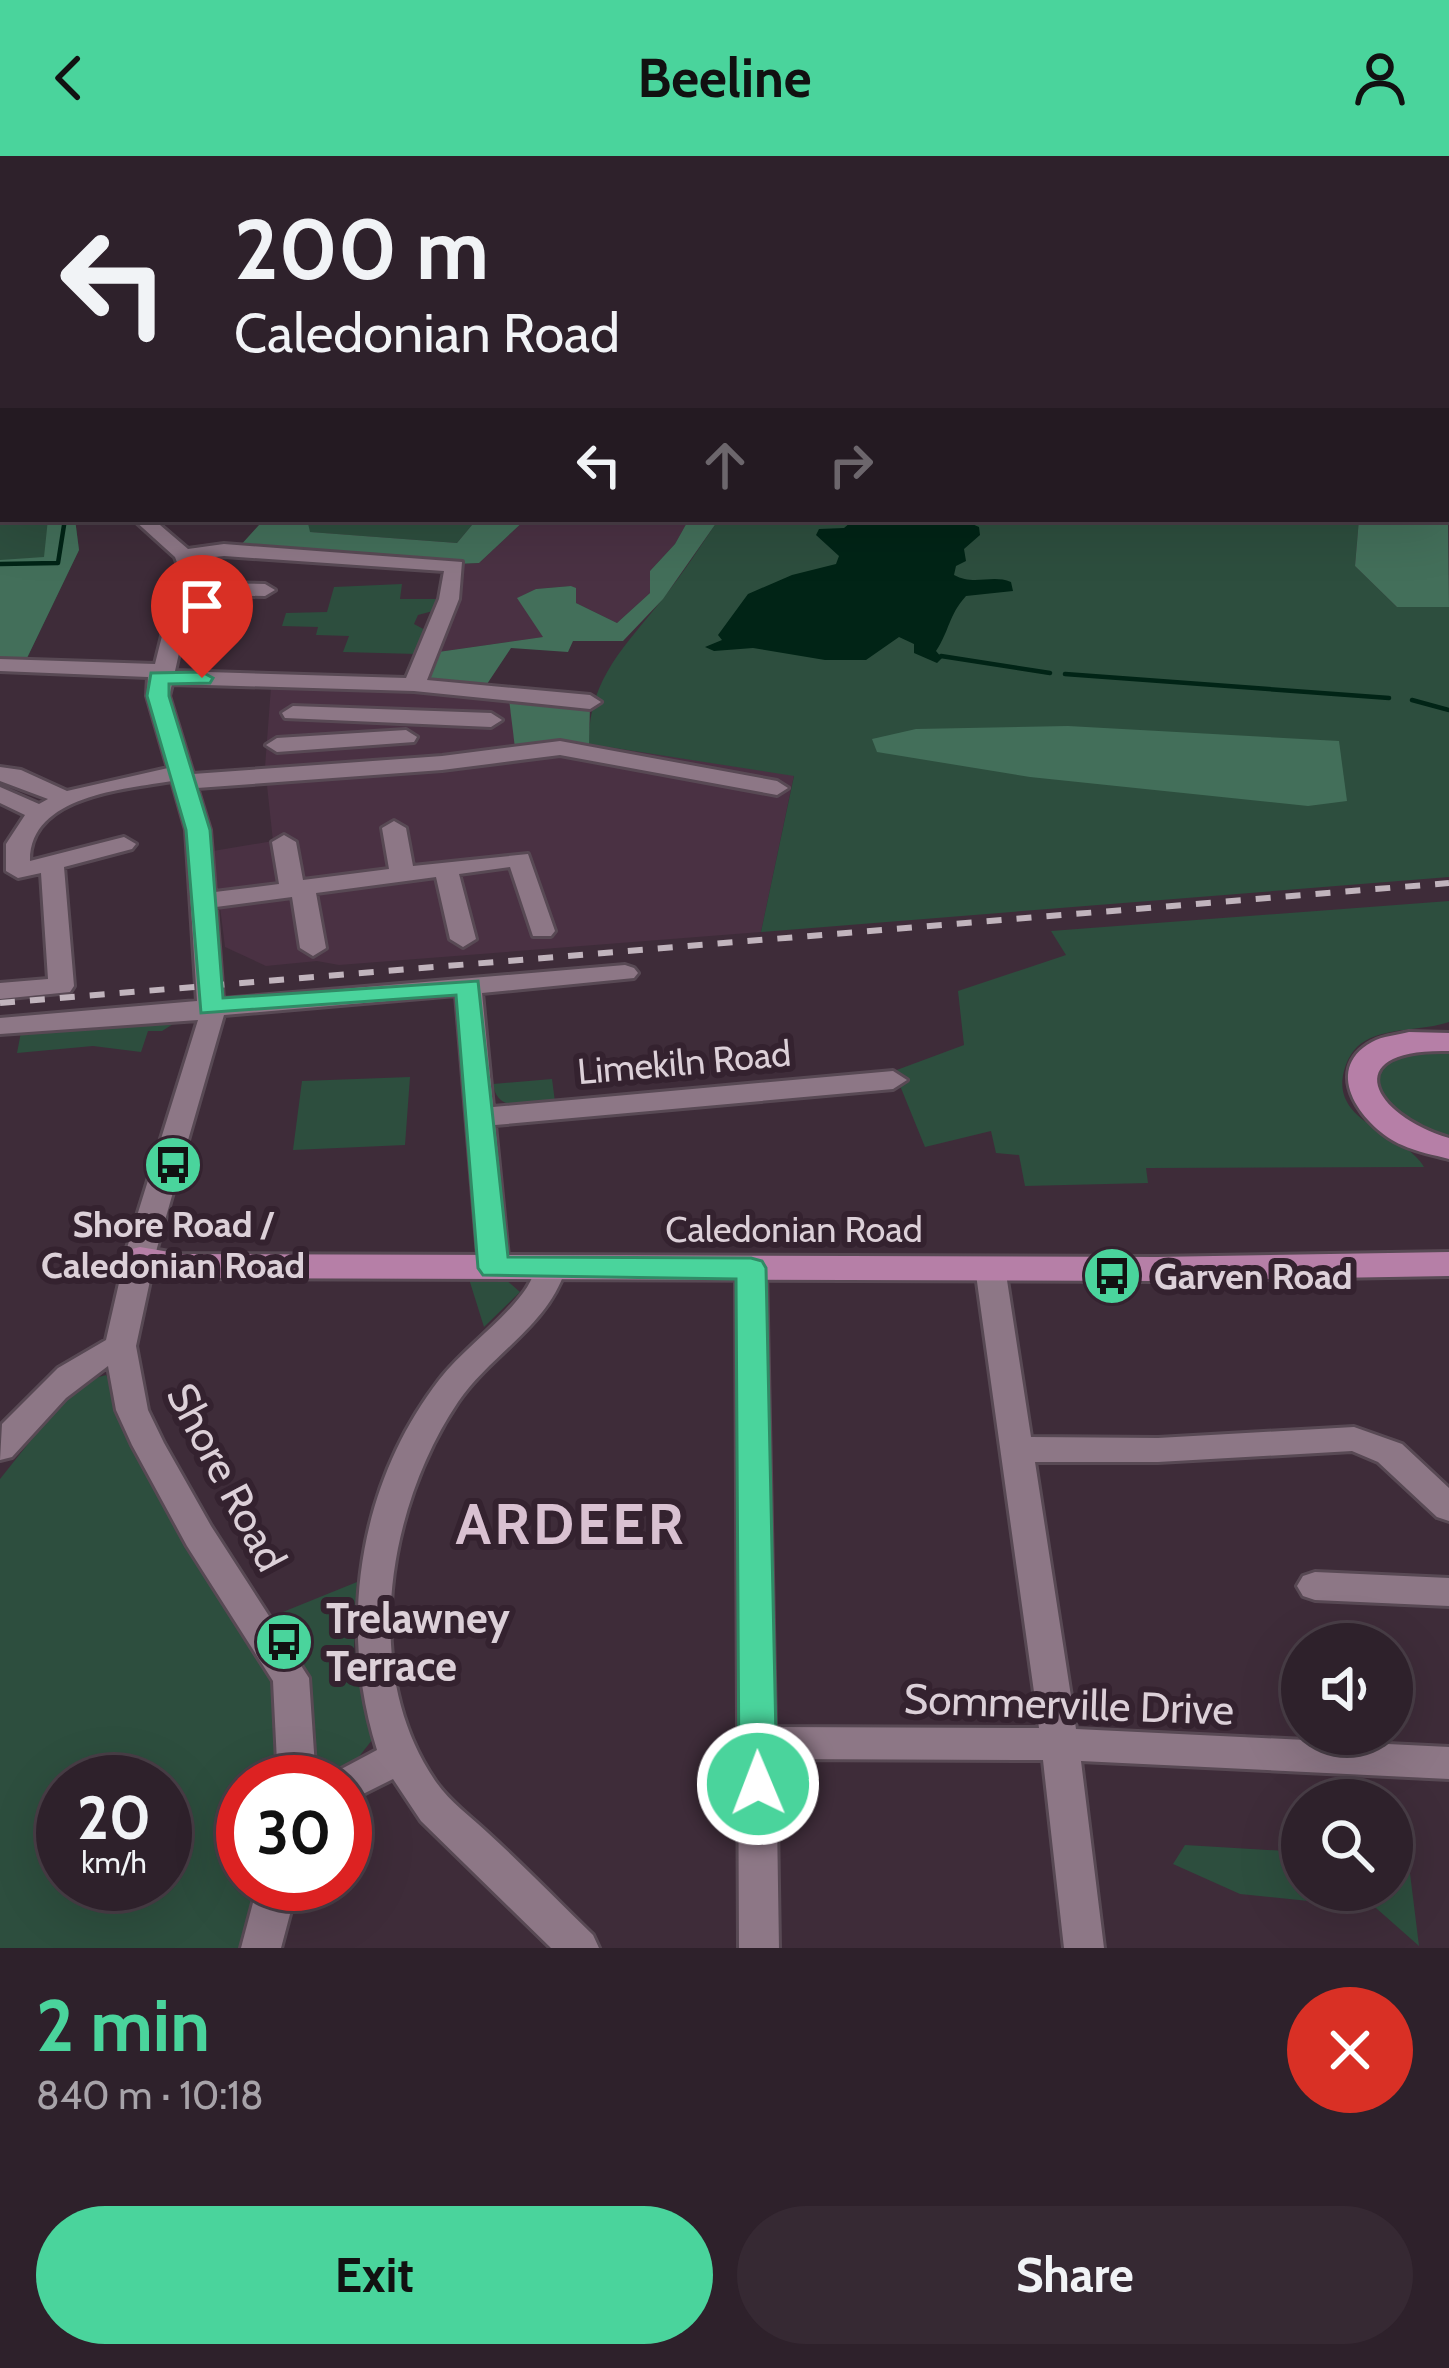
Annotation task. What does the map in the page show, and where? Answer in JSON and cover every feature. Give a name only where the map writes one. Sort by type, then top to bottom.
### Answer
[{"type":"main road","points":[[1444,1039],[1384,1048],[1368,1060],[1360,1076],[1361,1094],[1373,1112],[1434,1145],[1449,1179]]},
{"type":"main road","name":"Caledonian Road","points":[[140,1258],[181,1266],[494,1268],[1449,1264]]},
{"type":"street","points":[[146,522],[184,554],[190,573],[160,674]]},
{"type":"street","points":[[184,554],[224,550],[455,566],[449,599],[414,686]]},
{"type":"street","points":[[185,590],[265,590]]},
{"type":"street","points":[[0,665],[414,686],[590,702]]},
{"type":"street","name":"Shore Road","points":[[160,674],[161,716],[198,830],[211,1020],[140,1258],[120,1346],[133,1410],[148,1445],[199,1536],[291,1678],[295,1755]]},
{"type":"street","points":[[293,713],[408,726]]},
{"type":"street","points":[[277,745],[408,726],[491,720]]},
{"type":"street","points":[[408,726],[409,765]]},
{"type":"street","points":[[124,844],[9,874],[15,848],[38,812],[62,797],[182,777],[409,765],[560,748],[777,788]]},
{"type":"street","points":[[0,774],[62,797]]},
{"type":"street","points":[[0,794],[38,812]]},
{"type":"street","points":[[394,828],[402,874]]},
{"type":"street","points":[[284,842],[313,948]]},
{"type":"street","points":[[204,902],[520,859],[542,931]]},
{"type":"street","points":[[0,992],[62,986],[52,863]]},
{"type":"street","points":[[446,869],[463,939]]},
{"type":"street","points":[[0,1026],[211,996],[468,986],[626,973]]},
{"type":"street","points":[[468,986],[494,1268]]},
{"type":"street","name":"Limekiln Road","points":[[482,1118],[893,1080]]},
{"type":"street","points":[[990,1267],[1060,1744],[1084,1948]]},
{"type":"street","points":[[551,1268],[534,1301],[446,1394],[391,1509],[373,1604],[374,1644],[378,1681],[401,1756],[423,1795],[579,1948]]},
{"type":"street","points":[[751,1268],[760,1948]]},
{"type":"street","points":[[0,1448],[44,1397],[98,1355],[120,1346]]},
{"type":"street","points":[[1019,1449],[1158,1450],[1354,1439],[1390,1453],[1449,1508]]},
{"type":"street","points":[[1315,1586],[1449,1592]]},
{"type":"street","name":"Sommerville Drive","points":[[758,1743],[1060,1744],[1449,1763]]},
{"type":"street","points":[[372,1772],[401,1756]]},
{"type":"street","points":[[261,1948],[271,1911]]},
{"type":"shaded area","points":[[0,522],[75,522],[79,550],[27,658],[0,657]]},
{"type":"shaded area","points":[[48,522],[75,522],[79,550],[27,658],[0,657],[0,560],[44,557]]},
{"type":"shaded area","points":[[307,522],[474,522],[457,543],[309,532]]},
{"type":"shaded area","points":[[308,522],[310,532],[457,543],[474,522],[523,522],[479,563],[457,564],[239,547],[259,525]]},
{"type":"shaded area","points":[[523,522],[687,522],[650,571],[651,592],[617,623],[576,603],[576,589],[571,586],[536,589],[518,598],[544,637],[438,652],[460,564],[479,563]]},
{"type":"shaded area","points":[[687,522],[717,522],[663,599],[623,641],[573,641],[568,652],[511,648],[485,687],[427,682],[438,652],[543,637],[517,598],[536,589],[576,588],[576,603],[617,623],[650,593],[650,571]]},
{"type":"shaded area","points":[[717,522],[1359,522],[1355,566],[1397,607],[1449,607],[1449,877],[761,932],[794,776],[589,744],[590,721],[602,681]]},
{"type":"shaded area","points":[[968,522],[979,527],[980,535],[964,549],[966,561],[956,566],[954,575],[1004,580],[1011,582],[1013,591],[966,596],[936,651],[942,658],[937,663],[914,653],[914,644],[899,637],[866,660],[705,647],[722,640],[718,635],[748,594],[792,575],[836,564],[839,556],[816,535],[819,529],[844,528],[850,523]]},
{"type":"shaded area","points":[[1359,522],[1448,522],[1449,607],[1397,607],[1355,566]]},
{"type":"shaded area","points":[[402,584],[400,599],[436,599],[433,611],[418,615],[414,624],[427,631],[417,654],[343,652],[349,636],[316,635],[318,627],[282,626],[286,613],[327,612],[334,587]]},
{"type":"shaded area","points":[[271,687],[411,690],[509,699],[555,744],[589,744],[794,775],[761,932],[339,965],[317,961],[266,966],[225,947],[213,851],[273,841],[265,767]]},
{"type":"shaded area","points":[[509,699],[590,706],[589,744],[515,748]]},
{"type":"shaded area","points":[[1068,726],[1339,741],[1347,801],[1308,806],[1030,777],[877,752],[872,739],[916,729]]},
{"type":"shaded area","points":[[1449,901],[1449,1022],[1374,1037],[1354,1050],[1344,1071],[1343,1089],[1358,1116],[1415,1155],[1424,1167],[1146,1168],[1148,1183],[1025,1186],[1019,1155],[996,1153],[991,1131],[925,1147],[894,1071],[964,1045],[958,991],[1066,955],[1051,931]]},
{"type":"shaded area","points":[[181,1019],[162,1031],[148,1031],[141,1052],[93,1046],[17,1053],[21,1032]]},
{"type":"shaded area","points":[[1418,1049],[1449,1050],[1449,1140],[1403,1123],[1380,1100],[1377,1079],[1382,1070],[1390,1061]]},
{"type":"shaded area","points":[[410,1077],[405,1145],[293,1150],[302,1081]]},
{"type":"shaded area","points":[[552,1079],[555,1102],[526,1105],[501,1100],[493,1084]]},
{"type":"shaded area","points":[[469,1279],[505,1279],[520,1292],[484,1327]]},
{"type":"shaded area","points":[[106,1375],[275,1676],[280,1755],[216,1755],[216,1911],[255,1911],[245,1948],[0,1948],[0,1479],[59,1405],[92,1379]]},
{"type":"shaded area","points":[[357,1582],[354,1649],[372,1740],[360,1755],[314,1755],[303,1679],[273,1616]]},
{"type":"shaded area","points":[[1185,1845],[1281,1851],[1281,1898],[1240,1894],[1173,1864]]},
{"type":"shaded area","points":[[1413,1897],[1419,1946],[1379,1911],[1413,1911]]},
{"type":"waterway","points":[[0,564],[58,563],[65,522]]},
{"type":"waterway","points":[[941,656],[1050,673]]},
{"type":"waterway","points":[[1065,674],[1389,698]]},
{"type":"waterway","points":[[1412,700],[1449,710]]},
{"type":"railway","points":[[0,1003],[1449,883]]},
{"type":"place","name":"Shore Road / Caledonian Road","points":[[173,1165]]},
{"type":"place","name":"Garven Road","points":[[1112,1276]]},
{"type":"place","name":"Trelawney Terrace","points":[[284,1642]]},
{"type":"district","name":"ARDEER","points":[[571,1524]]},
{"type":"route","points":[[202,678],[159,677],[158,696],[198,830],[211,1007],[468,986],[494,1268],[751,1268],[758,1784]]}]
